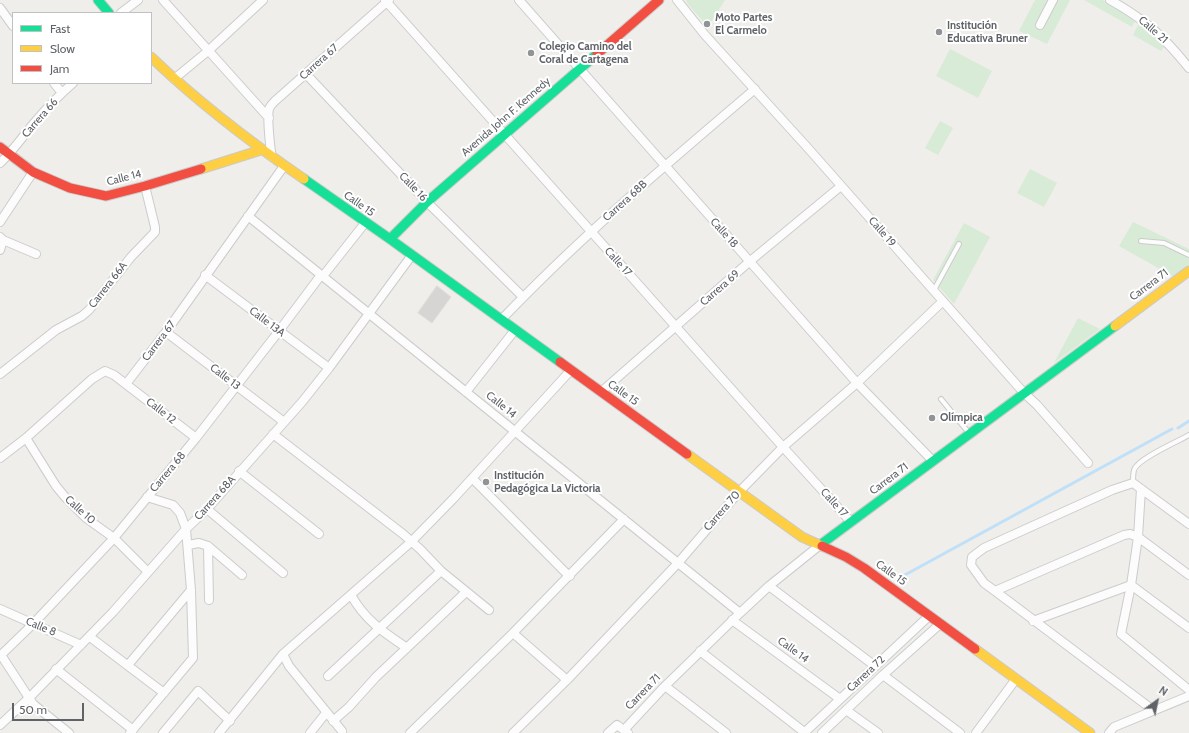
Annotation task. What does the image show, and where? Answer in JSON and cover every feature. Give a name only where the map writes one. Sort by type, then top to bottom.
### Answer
[{"type":"street","points":[[98,0],[107,12]]},
{"type":"street","points":[[122,12],[138,0]]},
{"type":"street","points":[[163,0],[269,118]]},
{"type":"street","points":[[174,79],[208,51],[263,0]]},
{"type":"street","name":"Calle 18","points":[[519,0],[857,383],[933,461]]},
{"type":"street","name":"Avenida John F. Kennedy","points":[[390,239],[427,202],[659,0]]},
{"type":"street","name":"Calle 19","points":[[677,0],[705,35],[756,89],[1024,393],[1037,404],[1088,463]]},
{"type":"street","points":[[1040,25],[1053,0]]},
{"type":"street","name":"Calle 21","points":[[1110,0],[1140,18],[1151,27],[1169,43],[1189,68]]},
{"type":"street","name":"Carrera 67","points":[[272,157],[270,150],[269,108],[387,1]]},
{"type":"street","name":"Calle 17","points":[[387,1],[851,522]]},
{"type":"street","points":[[0,8],[12,25]]},
{"type":"street","name":"Calle 15","points":[[152,58],[174,79],[261,150],[390,239],[738,492],[802,537],[860,565],[1090,733]]},
{"type":"street","name":"Calle 16","points":[[306,74],[427,202],[523,297]]},
{"type":"street","points":[[55,84],[62,93]]},
{"type":"street","name":"Carrera 66","points":[[0,162],[9,155],[34,123],[72,84]]},
{"type":"street","name":"Carrera 68B","points":[[501,320],[591,231],[756,89]]},
{"type":"street","name":"Calle 14","points":[[0,147],[33,172],[70,188],[106,196],[145,186],[261,150]]},
{"type":"street","name":"Carrera 67","points":[[126,384],[166,332],[205,275],[284,166]]},
{"type":"street","points":[[0,222],[33,172]]},
{"type":"street","name":"Carrera 66A","points":[[0,374],[56,330],[82,316],[89,310],[131,256],[155,232],[145,186]]},
{"type":"street","name":"Carrera 69","points":[[601,392],[749,262],[841,186]]},
{"type":"street","name":"Calle 14","points":[[248,216],[740,613]]},
{"type":"street","name":"Carrera 68","points":[[0,656],[33,624],[114,538],[196,438],[365,222]]},
{"type":"street","points":[[0,250],[2,238],[36,254]]},
{"type":"street","name":"Carrera 68A","points":[[0,725],[29,698],[81,644],[90,637],[284,422],[329,368],[412,255]]},
{"type":"street","name":"Carrera 71","points":[[608,733],[623,729],[732,620],[769,586],[820,545],[1189,271]]},
{"type":"street","name":"Calle 13A","points":[[205,275],[329,368]]},
{"type":"street","name":"Carrera 70","points":[[513,733],[567,680],[678,563],[738,492],[783,447],[857,383],[943,301]]},
{"type":"street","points":[[466,392],[515,330]]},
{"type":"street","name":"Calle 13","points":[[166,332],[284,422]]},
{"type":"street","points":[[219,733],[284,654],[411,542],[571,370]]},
{"type":"street","points":[[0,458],[26,438],[98,374],[110,372],[126,384]]},
{"type":"street","name":"Calle 12","points":[[126,384],[196,438]]},
{"type":"street","points":[[273,434],[411,542],[441,571],[489,610]]},
{"type":"street","name":"Calle 10","points":[[26,438],[56,486],[65,497],[86,518],[114,538],[148,572]]},
{"type":"street","points":[[239,471],[319,534]]},
{"type":"street","points":[[472,478],[564,572],[570,576]]},
{"type":"street","points":[[1153,710],[984,583],[971,565],[972,557],[989,546],[1112,490],[1133,483],[1189,524]]},
{"type":"street","points":[[1141,488],[1138,537],[1131,585],[1121,634],[1189,690]]},
{"type":"street","points":[[56,669],[132,732],[193,658],[191,590],[186,529],[180,513],[173,505],[147,497]]},
{"type":"street","points":[[207,509],[283,573]]},
{"type":"street","points":[[410,733],[513,633],[624,520]]},
{"type":"street","points":[[995,592],[1124,535],[1130,534],[1138,537],[1189,575]]},
{"type":"street","points":[[188,545],[199,543],[208,546],[242,574]]},
{"type":"street","points":[[208,546],[209,600]]},
{"type":"street","points":[[328,676],[441,571]]},
{"type":"street","points":[[1033,621],[1131,585]]},
{"type":"street","points":[[1131,585],[1189,628]]},
{"type":"street","points":[[769,586],[875,666]]},
{"type":"street","points":[[128,665],[191,590]]},
{"type":"street","points":[[333,721],[376,677],[466,592]]},
{"type":"street","points":[[351,595],[356,605],[379,629],[407,648]]},
{"type":"street","name":"Calle 8","points":[[0,609],[81,644]]},
{"type":"street","name":"Carrera 72","points":[[804,733],[929,616]]},
{"type":"street","name":"Calle 14","points":[[732,620],[840,699]]},
{"type":"street","name":"Carrera 72","points":[[822,733],[883,675],[940,624]]},
{"type":"street","points":[[513,633],[567,680]]},
{"type":"street","points":[[90,637],[164,693]]},
{"type":"street","points":[[700,651],[804,733]]},
{"type":"street","points":[[284,654],[289,666],[342,731]]},
{"type":"street","points":[[0,656],[33,704],[69,733]]},
{"type":"street","points":[[883,675],[960,733]]},
{"type":"street","points":[[976,733],[1016,679]]},
{"type":"street","points":[[665,686],[726,733]]},
{"type":"street","points":[[163,733],[198,691],[230,721]]},
{"type":"street","points":[[1109,733],[1114,727],[1189,696]]},
{"type":"street","points":[[846,710],[878,733]]},
{"type":"street","points":[[310,733],[326,712]]},
{"type":"lane","points":[[1141,241],[1164,243],[1189,255]]},
{"type":"lane","points":[[934,290],[959,244]]},
{"type":"lane","points":[[941,399],[970,434]]},
{"type":"lane","points":[[1133,483],[1134,470],[1138,463],[1189,435]]},
{"type":"green space","points":[[686,0],[725,0],[708,27]]},
{"type":"green space","points":[[1035,0],[1070,0],[1047,44],[1019,31]]},
{"type":"green space","points":[[1084,0],[1103,0],[1135,21],[1132,27]]},
{"type":"green space","points":[[1139,23],[1164,47],[1161,51],[1133,35]]},
{"type":"green space","points":[[950,49],[992,71],[978,98],[936,76]]},
{"type":"green space","points":[[940,121],[953,128],[938,155],[925,148]]},
{"type":"green space","points":[[1030,169],[1057,183],[1044,207],[1017,193]]},
{"type":"green space","points":[[1133,222],[1189,249],[1189,265],[1174,277],[1119,246]]},
{"type":"green space","points":[[964,223],[990,237],[954,304],[933,280]]},
{"type":"green space","points":[[1078,318],[1100,329],[1054,363]]},
{"type":"building","points":[[437,286],[451,297],[432,323],[418,313]]},
{"type":"waterway","points":[[1178,428],[1189,421]]},
{"type":"waterway","points":[[903,576],[1172,429]]},
{"type":"traffic: fast","points":[[98,0],[108,12]]},
{"type":"traffic: fast","points":[[390,239],[427,202],[597,54]]},
{"type":"traffic: fast","points":[[304,179],[390,239],[560,362]]},
{"type":"traffic: fast","points":[[820,545],[1115,326]]},
{"type":"traffic: slow","points":[[152,58],[187,90],[225,121],[304,179]]},
{"type":"traffic: slow","points":[[201,169],[261,150]]},
{"type":"traffic: slow","points":[[1115,326],[1189,271]]},
{"type":"traffic: slow","points":[[687,454],[802,537],[822,546]]},
{"type":"traffic: slow","points":[[975,649],[1090,733]]},
{"type":"traffic: jam","points":[[597,54],[659,0]]},
{"type":"traffic: jam","points":[[0,147],[33,172],[70,188],[106,196],[201,169]]},
{"type":"traffic: jam","points":[[560,362],[687,454]]},
{"type":"traffic: jam","points":[[822,546],[846,557],[864,568],[975,649]]},
{"type":"place","name":"Moto Partes El Carmelo","points":[[707,24]]},
{"type":"place","name":"Institución Educativa Bruner","points":[[939,32]]},
{"type":"place","name":"Colegio Camino del Coral de Cartagena","points":[[531,53]]},
{"type":"place","name":"Olímpica","points":[[932,418]]},
{"type":"place","name":"Institución Pedagógica La Victoria","points":[[486,482]]}]
